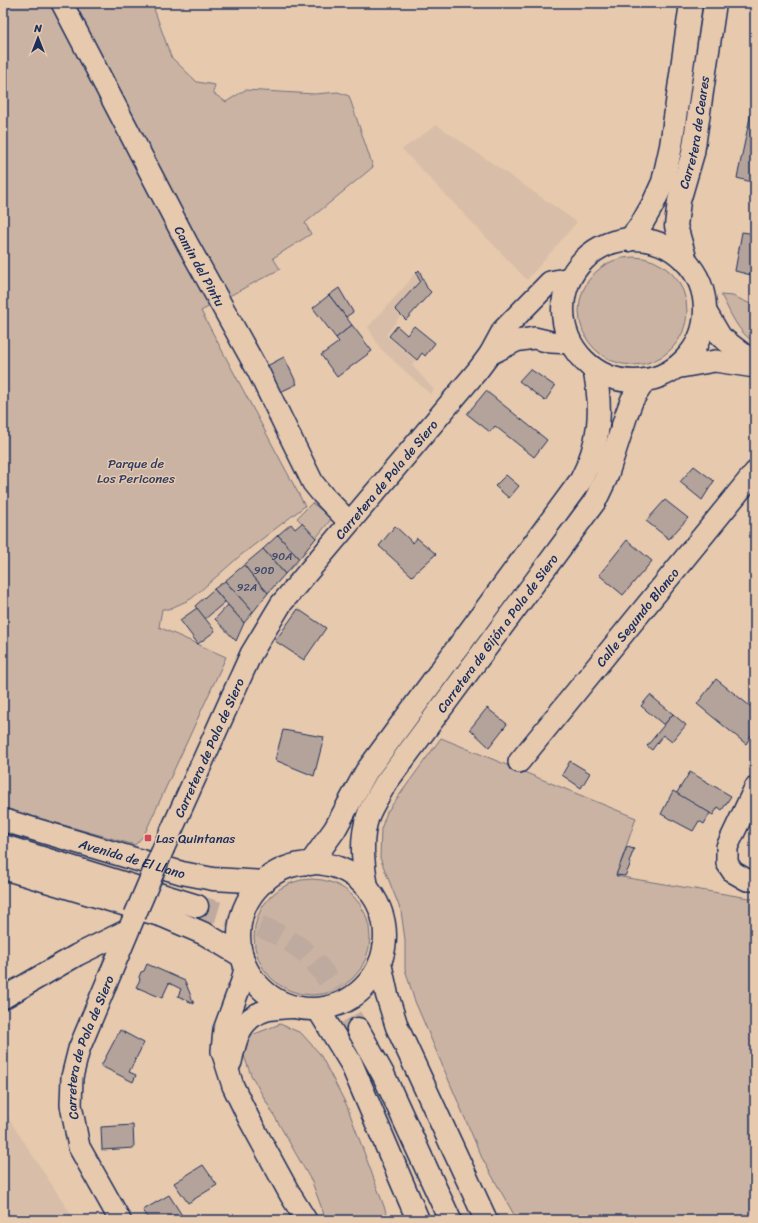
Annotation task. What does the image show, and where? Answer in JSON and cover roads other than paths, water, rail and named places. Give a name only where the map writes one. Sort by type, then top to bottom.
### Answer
[{"type":"main road","name":"Carretera de Ceares","points":[[630,240],[653,204],[663,182],[671,146],[692,3]]},
{"type":"main road","name":"Carretera de Ceares","points":[[686,261],[676,226],[679,201],[693,153],[715,3]]},
{"type":"main road","points":[[630,240],[650,241],[669,249],[686,261],[696,276],[703,292],[705,310],[703,327],[697,343],[688,357],[675,368],[661,376],[645,380],[627,381],[610,377],[594,369],[581,358],[571,343],[563,322],[563,299],[570,278],[581,263],[595,251],[611,243],[630,240]]},
{"type":"main road","name":"Carretera de Gijón a Pola de Siero","points":[[310,864],[335,829],[366,772],[581,480],[590,463],[596,443],[599,425],[598,389],[594,369]]},
{"type":"main road","name":"Carretera de Gijón a Pola de Siero","points":[[366,887],[363,862],[364,838],[368,816],[382,790],[390,777],[594,501],[606,478],[629,406],[645,380]]},
{"type":"main road","name":"Avenida de El Llano","points":[[3,820],[182,873],[213,879],[264,882]]},
{"type":"main road","points":[[3,846],[198,906]]},
{"type":"main road","points":[[310,864],[333,866],[353,876],[366,887],[380,907],[385,925],[385,944],[380,963],[366,986],[344,1002],[318,1009],[296,1007],[275,999],[262,990],[252,980],[243,962],[239,936],[242,916],[251,897],[264,882],[286,868],[310,864]]},
{"type":"main road","points":[[3,868],[163,916],[205,934],[243,962]]},
{"type":"main road","points":[[380,963],[387,995],[397,1027],[486,1220]]},
{"type":"main road","points":[[318,1009],[351,1063],[418,1220]]},
{"type":"main road","points":[[358,1029],[384,1076],[450,1220]]},
{"type":"street","name":"Camin del Pintu","points":[[62,3],[187,243],[258,371],[313,483],[349,522]]},
{"type":"street","name":"Carretera de Pola de Siero","points":[[120,1220],[79,1146],[71,1105],[72,1077],[79,1049],[132,922],[251,654],[281,604],[490,354],[503,330],[550,282],[570,278]]},
{"type":"street","points":[[705,310],[721,337],[755,362]]},
{"type":"street","name":"Carretera de Pola de Siero","points":[[490,354],[516,341],[534,338],[551,342],[571,343]]},
{"type":"street","points":[[675,368],[715,361],[755,367]]},
{"type":"street","name":"Calle Segundo Blanco","points":[[519,762],[755,472]]},
{"type":"street","points":[[751,880],[733,872],[727,863],[727,847],[755,788]]},
{"type":"street","points":[[3,998],[132,922]]},
{"type":"street","points":[[243,962],[242,981],[224,1030],[222,1051],[233,1086],[249,1119],[283,1182],[306,1220]]},
{"type":"street","points":[[233,1086],[231,1064],[235,1044],[241,1028],[252,1018],[267,1010],[296,1007]]},
{"type":"tunnel","points":[[197,906],[260,926],[290,941],[315,962],[338,995],[358,1029]]},
{"type":"place","name":"Las Quintanas","points":[[148,838]]},
{"type":"park label","name":"Parque de Los Pericones","points":[[136,470]]}]
